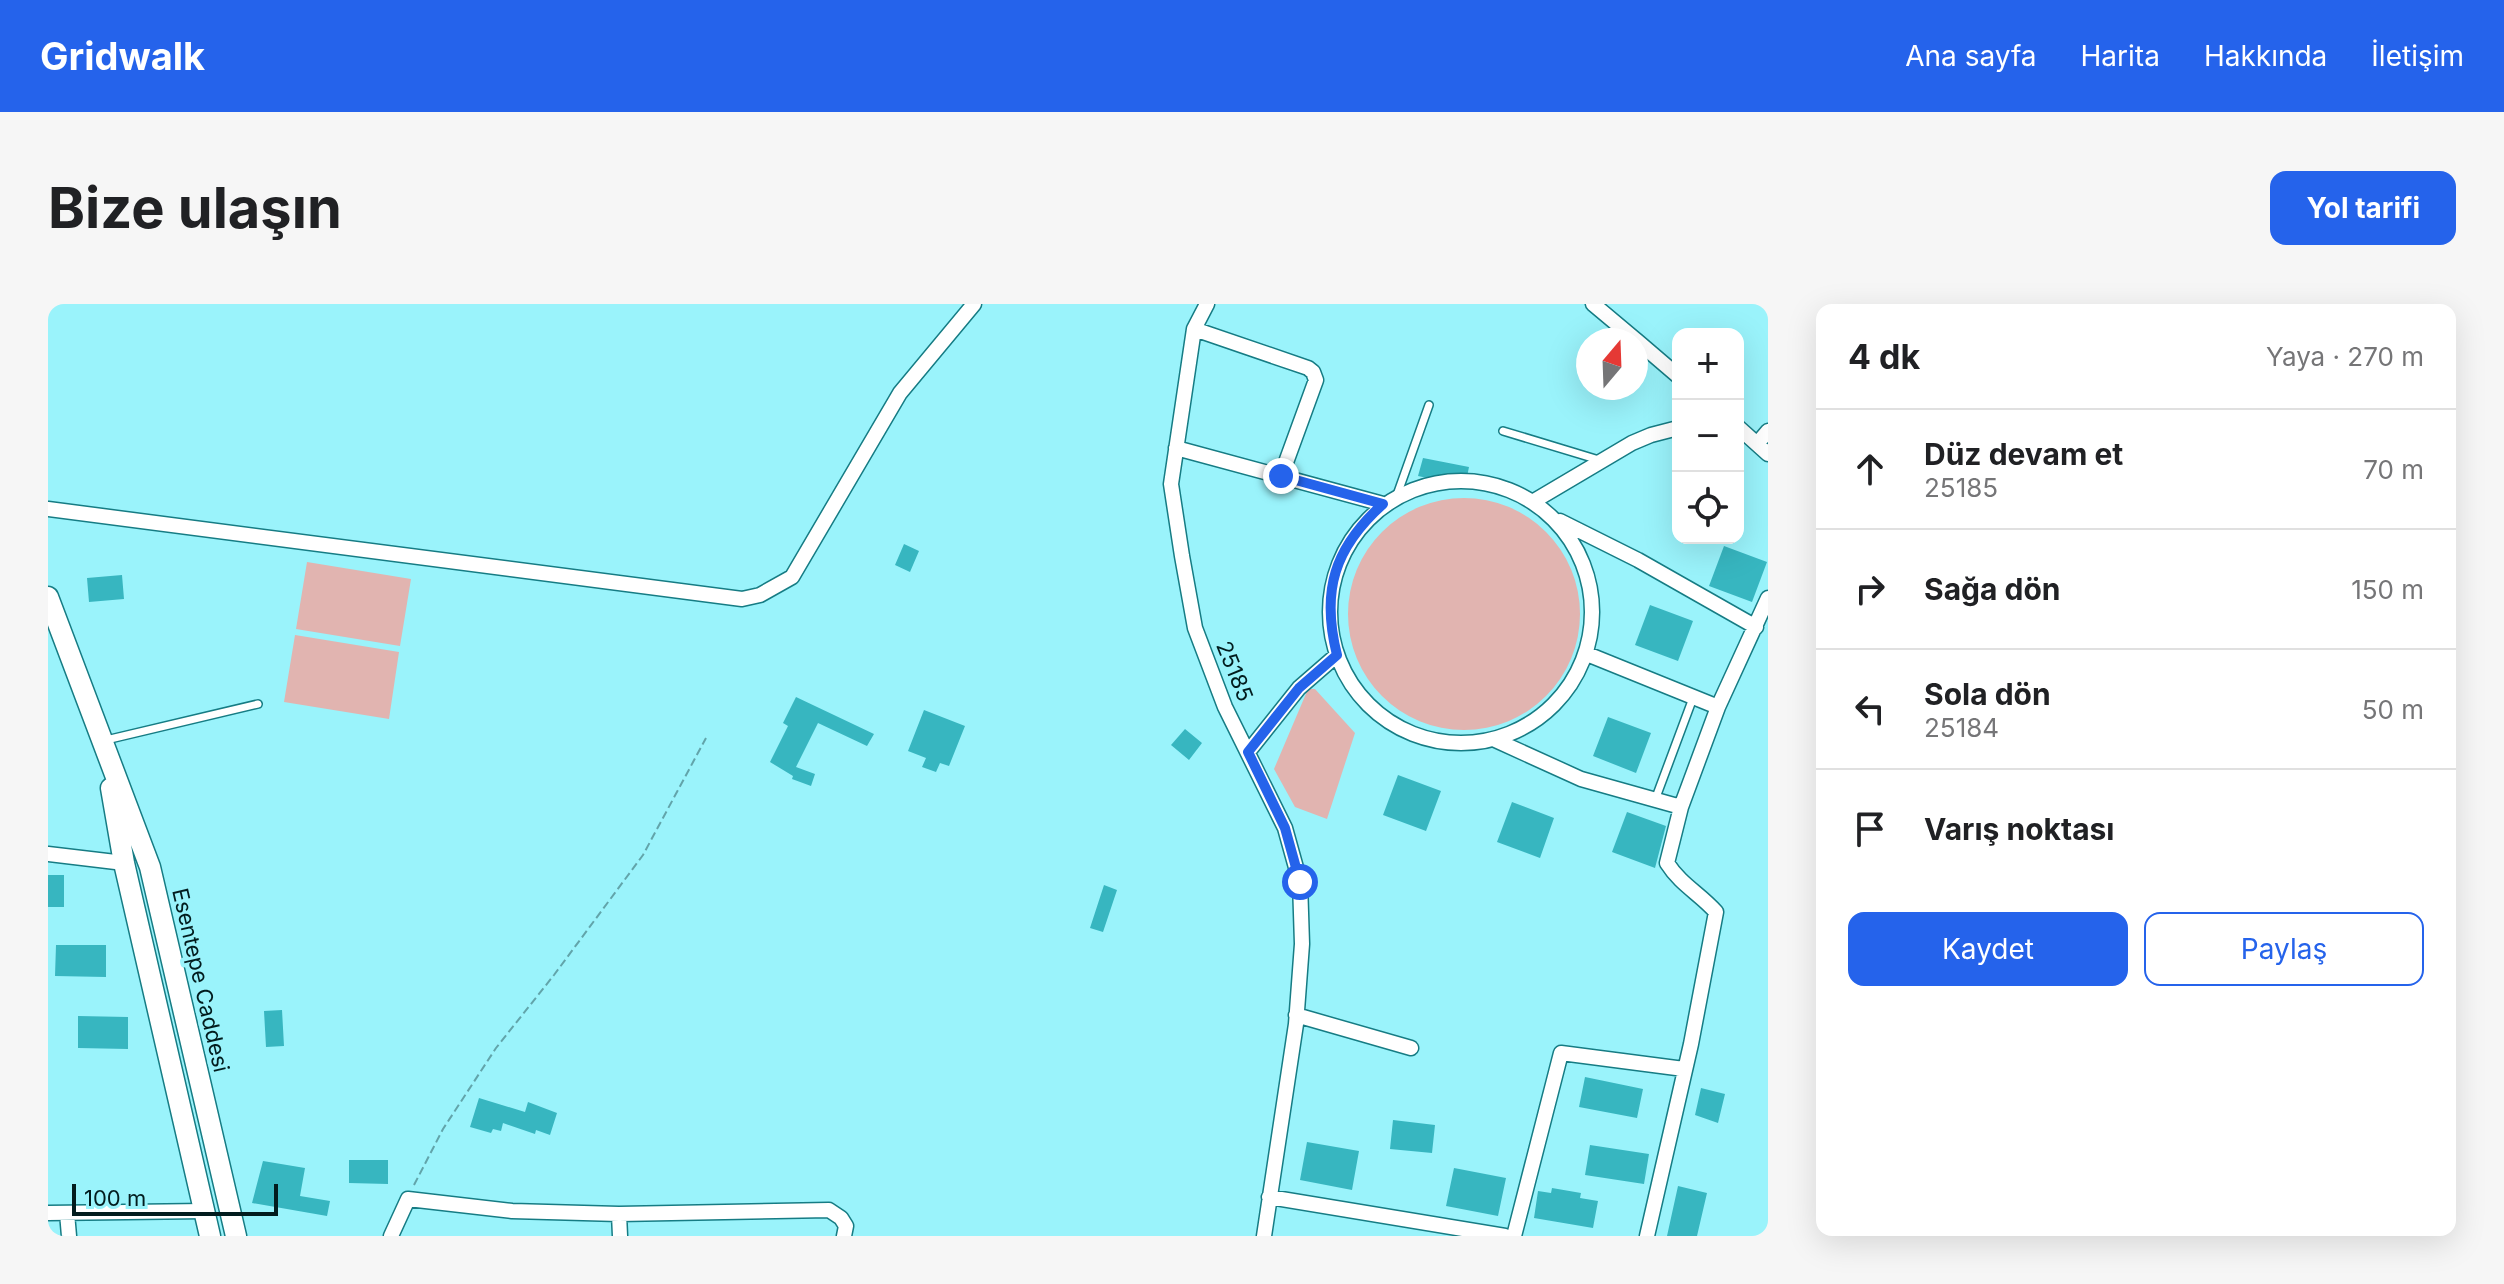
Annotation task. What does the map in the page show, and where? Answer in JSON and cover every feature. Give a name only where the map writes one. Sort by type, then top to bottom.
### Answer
[{"type":"main road","name":"Esentepe Caddesi","points":[[48,597],[150,867],[236,1236]]},
{"type":"main road","name":"Esentepe Caddesi","points":[[104,740],[124,863],[210,1236]]},
{"type":"street","points":[[48,509],[742,599],[760,595],[792,577],[900,393],[974,304]]},
{"type":"street","name":"25185","points":[[1207,304],[1194,329],[1171,484],[1195,628],[1225,707],[1285,828],[1300,882],[1302,944],[1296,1015],[1264,1236]]},
{"type":"street","points":[[1593,304],[1622,328]]},
{"type":"street","points":[[1194,329],[1313,372],[1316,380],[1281,476]]},
{"type":"street","points":[[1648,350],[1672,371]]},
{"type":"street","points":[[1534,501],[1641,439],[1672,430]]},
{"type":"street","points":[[1744,432],[1762,449],[1768,431]]},
{"type":"street","points":[[1176,448],[1383,504]]},
{"type":"street","points":[[1557,519],[1578,548],[1591,582],[1594,618],[1587,654],[1572,683],[1551,708],[1524,727],[1493,739],[1455,743],[1417,735],[1382,717],[1355,689],[1337,655],[1330,628],[1329,599],[1335,572],[1354,534],[1383,504],[1397,495],[1430,487],[1503,489],[1534,501],[1557,519],[1638,560],[1756,627]]},
{"type":"street","points":[[1647,1236],[1716,912],[1702,897],[1678,880],[1667,863],[1681,807],[1718,707],[1768,598]]},
{"type":"street","points":[[1587,654],[1718,707]]},
{"type":"street","points":[[1248,752],[1299,688],[1337,655]]},
{"type":"street","points":[[1493,739],[1581,779],[1681,807]]},
{"type":"street","points":[[48,854],[124,863]]},
{"type":"street","points":[[1296,1015],[1411,1048]]},
{"type":"street","points":[[1514,1236],[1561,1053],[1684,1069]]},
{"type":"street","points":[[1269,1197],[1505,1236]]},
{"type":"street","points":[[391,1236],[408,1199],[512,1211],[619,1214],[829,1210],[846,1226],[844,1236]]},
{"type":"street","points":[[48,1213],[205,1211]]},
{"type":"street","points":[[67,1213],[69,1236]]},
{"type":"street","points":[[619,1214],[620,1236]]},
{"type":"lane","points":[[1397,495],[1429,405]]},
{"type":"lane","points":[[1503,431],[1605,462]]},
{"type":"lane","points":[[1655,800],[1693,698]]},
{"type":"lane","points":[[104,740],[258,704]]},
{"type":"path","points":[[408,1199],[443,1129],[496,1048],[643,855],[706,738]]},
{"type":"shaded area","points":[[1464,498],[1508,507],[1546,532],[1571,570],[1580,614],[1571,658],[1546,696],[1508,721],[1464,730],[1420,721],[1382,696],[1357,658],[1348,614],[1357,570],[1382,532],[1420,507]]},
{"type":"shaded area","points":[[307,562],[411,579],[400,646],[296,629]]},
{"type":"shaded area","points":[[295,635],[399,652],[389,719],[284,702]]},
{"type":"shaded area","points":[[1308,689],[1315,689],[1355,733],[1327,819],[1295,807],[1274,769]]},
{"type":"building","points":[[1423,458],[1469,467],[1466,482],[1451,479],[1450,483],[1418,476]]},
{"type":"building","points":[[904,544],[919,551],[910,572],[895,565]]},
{"type":"building","points":[[1724,546],[1767,562],[1752,602],[1709,586]]},
{"type":"building","points":[[122,575],[124,599],[89,602],[87,578]]},
{"type":"building","points":[[1650,605],[1693,621],[1678,661],[1635,645]]},
{"type":"building","points":[[796,697],[874,734],[867,746],[818,723],[796,767],[815,774],[811,786],[792,779],[793,776],[770,762],[788,726],[783,723]]},
{"type":"building","points":[[924,710],[965,726],[949,766],[940,763],[936,772],[922,767],[926,758],[908,751]]},
{"type":"building","points":[[1608,717],[1651,733],[1636,773],[1593,756]]},
{"type":"building","points":[[1185,729],[1202,743],[1189,760],[1171,745]]},
{"type":"building","points":[[1398,775],[1441,791],[1426,831],[1383,815]]},
{"type":"building","points":[[1512,802],[1554,818],[1540,858],[1497,842]]},
{"type":"building","points":[[1627,812],[1666,826],[1655,868],[1612,852]]},
{"type":"building","points":[[48,875],[64,875],[64,907],[48,907]]},
{"type":"building","points":[[1104,885],[1117,890],[1103,932],[1090,928]]},
{"type":"building","points":[[56,945],[106,945],[106,977],[55,976]]},
{"type":"building","points":[[282,1010],[284,1046],[266,1047],[264,1011]]},
{"type":"building","points":[[78,1016],[128,1017],[128,1049],[78,1048]]},
{"type":"building","points":[[1585,1077],[1643,1089],[1637,1118],[1579,1107]]},
{"type":"building","points":[[1701,1088],[1725,1094],[1718,1123],[1695,1115]]},
{"type":"building","points":[[479,1098],[525,1112],[528,1102],[557,1113],[550,1135],[536,1130],[535,1134],[503,1123],[501,1131],[493,1129],[491,1133],[470,1127]]},
{"type":"building","points":[[1393,1120],[1435,1125],[1432,1153],[1390,1149]]},
{"type":"building","points":[[1307,1142],[1359,1151],[1352,1190],[1300,1180]]},
{"type":"building","points":[[1590,1145],[1649,1154],[1644,1184],[1585,1175]]},
{"type":"building","points":[[349,1160],[388,1160],[388,1184],[349,1183]]},
{"type":"building","points":[[263,1161],[305,1168],[300,1196],[330,1201],[327,1216],[252,1203]]},
{"type":"building","points":[[1454,1168],[1506,1178],[1498,1216],[1446,1206]]},
{"type":"building","points":[[1678,1186],[1707,1193],[1697,1236],[1667,1236]]},
{"type":"building","points":[[1552,1188],[1581,1193],[1580,1198],[1598,1201],[1593,1228],[1534,1218],[1538,1191],[1551,1193]]},
{"type":"route","points":[[1281,476],[1383,504],[1362,523],[1346,546],[1335,572],[1329,599],[1330,628],[1337,655],[1299,688],[1248,752],[1285,828],[1300,882]]}]
